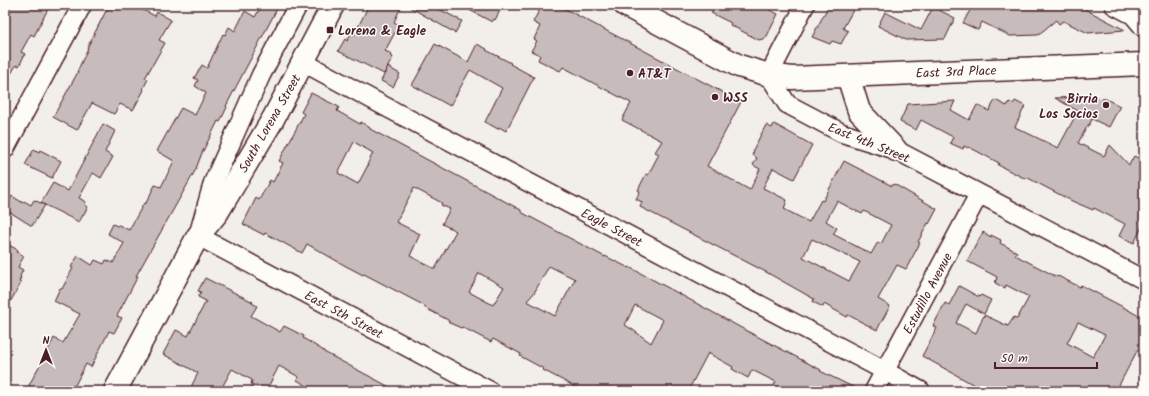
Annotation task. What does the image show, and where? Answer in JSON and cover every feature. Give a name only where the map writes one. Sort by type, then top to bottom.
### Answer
[{"type":"main road","name":"South Lorena Street","points":[[115,391],[198,236],[217,213],[272,119],[332,5]]},
{"type":"main road","points":[[625,5],[739,66],[769,75]]},
{"type":"main road","name":"East 3rd Place","points":[[769,75],[792,78],[1144,64]]},
{"type":"main road","points":[[848,76],[859,111],[896,150]]},
{"type":"street","points":[[5,149],[82,5]]},
{"type":"street","name":"South Lorena Street","points":[[198,236],[213,183],[261,75],[298,5]]},
{"type":"street","points":[[769,75],[805,5]]},
{"type":"street","points":[[1114,5],[1133,15],[1144,28]]},
{"type":"street","name":"Eagle Street","points":[[303,62],[921,391]]},
{"type":"street","name":"East 4th Street","points":[[769,75],[787,104],[842,133],[896,150],[1144,280]]},
{"type":"street","name":"Estudillo Avenue","points":[[874,391],[979,194]]},
{"type":"street","name":"East 5th Street","points":[[198,236],[490,391]]},
{"type":"building","points":[[5,5],[40,5],[48,9],[34,36],[31,34],[21,52],[25,54],[19,66],[17,65],[15,67],[5,84]]},
{"type":"building","points":[[109,5],[133,5],[155,16],[157,12],[171,20],[159,40],[165,43],[145,78],[148,79],[143,89],[144,90],[133,110],[120,104],[114,114],[92,103],[77,130],[53,117],[78,72],[87,48]]},
{"type":"building","points":[[262,5],[279,5],[226,106],[227,107],[220,122],[218,121],[195,171],[136,276],[138,276],[117,316],[122,318],[114,333],[109,331],[91,367],[86,364],[72,391],[26,391],[54,338],[63,343],[80,314],[54,301],[60,288],[62,289],[73,268],[71,267],[78,256],[92,265],[95,260],[104,264],[106,260],[113,263],[124,243],[108,234],[113,224],[129,230],[144,203],[146,203],[155,185],[161,187],[174,161],[157,151],[181,108],[195,115],[206,93],[195,86],[198,80],[194,78],[202,65],[207,68],[223,34],[225,35],[229,27],[235,31],[245,11],[255,17]]},
{"type":"building","points":[[369,5],[402,5],[394,22],[399,25],[385,51],[392,54],[390,56],[393,57],[384,74],[338,51],[345,39],[347,41],[351,33],[354,35]]},
{"type":"building","points":[[406,5],[431,5],[462,21],[455,33]]},
{"type":"building","points":[[460,5],[503,5],[495,20],[494,19],[492,22]]},
{"type":"building","points":[[542,5],[558,5],[741,102],[707,166],[750,190],[760,169],[753,165],[757,158],[752,155],[753,150],[766,125],[772,128],[774,124],[812,145],[794,179],[773,168],[763,188],[787,200],[784,209],[809,222],[821,200],[823,201],[844,161],[892,186],[894,184],[937,209],[918,242],[920,243],[906,269],[897,265],[878,299],[890,306],[877,330],[848,315],[847,317],[824,304],[823,307],[813,302],[814,299],[766,272],[640,207],[642,202],[636,199],[640,191],[638,190],[659,154],[655,152],[662,141],[622,120],[631,103],[563,67],[560,71],[538,60],[540,55],[531,51],[537,41],[534,39],[540,26],[533,22]],"holes":[[[837,201],[862,214],[864,211],[891,225],[881,244],[878,242],[871,254],[833,234],[837,228],[826,221]],[[812,239],[860,262],[849,281],[803,257]]]},
{"type":"building","points":[[715,5],[760,5],[778,14],[766,38],[759,40],[711,13]]},
{"type":"building","points":[[829,5],[856,5],[843,28],[848,31],[841,44],[832,41],[830,44],[812,37]]},
{"type":"building","points":[[973,5],[1077,5],[1125,30],[1088,33],[1063,21],[1059,24],[1056,20],[1038,35],[1010,36],[982,22],[978,30],[963,23]]},
{"type":"building","points":[[933,7],[955,18],[945,39],[906,40],[878,26],[885,12],[921,30]]},
{"type":"building","points":[[435,44],[468,62],[477,44],[534,77],[506,131],[499,127],[498,129],[485,122],[502,88],[470,70],[450,106],[412,85]]},
{"type":"building","points":[[388,67],[400,74],[393,87],[381,81]]},
{"type":"building","points":[[311,93],[339,107],[337,111],[360,124],[361,122],[370,129],[521,210],[521,212],[605,257],[629,267],[821,370],[820,371],[861,391],[774,391],[777,386],[774,385],[776,382],[752,370],[748,378],[732,369],[733,367],[708,353],[688,391],[583,391],[543,370],[544,369],[520,356],[521,354],[493,339],[491,342],[462,327],[461,328],[452,324],[448,320],[425,308],[425,306],[364,274],[363,275],[307,244],[302,253],[265,233],[264,235],[243,224],[256,198],[259,200],[270,180],[273,182],[283,163],[279,161],[304,114],[301,112]],"holes":[[[354,142],[373,153],[358,184],[338,173]],[[414,188],[450,209],[442,224],[456,231],[435,269],[410,256],[420,234],[396,222]],[[549,266],[575,279],[555,316],[527,301],[534,293]],[[479,273],[504,287],[493,305],[469,292]],[[635,305],[663,320],[651,343],[625,325]]]},
{"type":"building","points":[[1084,97],[1106,99],[1120,106],[1109,127],[1092,119],[1078,143],[1104,156],[1110,145],[1129,165],[1134,156],[1144,161],[1144,223],[1134,243],[1119,236],[1125,224],[1094,208],[1093,210],[1072,201],[1026,177],[1026,179],[998,165],[999,163],[969,147],[964,146],[963,149],[950,143],[953,137],[921,120],[916,130],[900,122],[908,104],[955,101],[951,110],[969,120],[977,105],[989,111],[995,100],[1007,106],[1009,102],[1013,104],[1015,101],[1025,106],[1015,127],[1058,148],[1078,111],[1055,98]]},
{"type":"building","points":[[103,124],[115,131],[105,152],[113,157],[101,178],[93,173],[79,198],[86,202],[85,205],[88,207],[79,222],[41,203],[53,183],[68,191]]},
{"type":"building","points":[[34,149],[39,152],[40,150],[61,161],[52,178],[25,165]]},
{"type":"building","points":[[12,196],[23,203],[24,201],[31,205],[34,200],[45,205],[32,226],[5,209]]},
{"type":"building","points":[[983,232],[991,237],[991,235],[1001,240],[1000,243],[1017,252],[1015,255],[1057,277],[1058,276],[1080,287],[1081,285],[1144,319],[1144,352],[1138,349],[1116,391],[985,391],[922,356],[937,328],[933,326],[945,303],[949,305],[959,286],[979,297],[981,295],[991,300],[984,314],[966,304],[956,323],[976,333],[984,315],[1008,326],[1014,317],[1017,319],[1029,297],[1006,285],[1005,288],[995,283],[997,277],[967,261]],"holes":[[[1078,322],[1105,335],[1093,357],[1067,343]]]},
{"type":"building","points":[[5,243],[18,250],[17,252],[24,256],[18,267],[23,270],[19,282],[21,283],[5,311]]},
{"type":"building","points":[[205,278],[253,302],[252,303],[257,306],[251,316],[280,332],[284,326],[304,336],[303,338],[324,352],[397,391],[315,391],[297,380],[299,377],[279,366],[266,391],[250,391],[253,385],[251,384],[252,380],[232,369],[220,391],[189,391],[198,373],[163,354],[176,330],[188,336],[206,301],[198,297],[201,292],[198,291]]},
{"type":"place","name":"Lorena & Eagle","points":[[330,30]]},
{"type":"place","name":"AT&T","points":[[630,73]]},
{"type":"place","name":"WSS","points":[[715,97]]},
{"type":"place","name":"Birria Los Socios","points":[[1106,105]]}]
